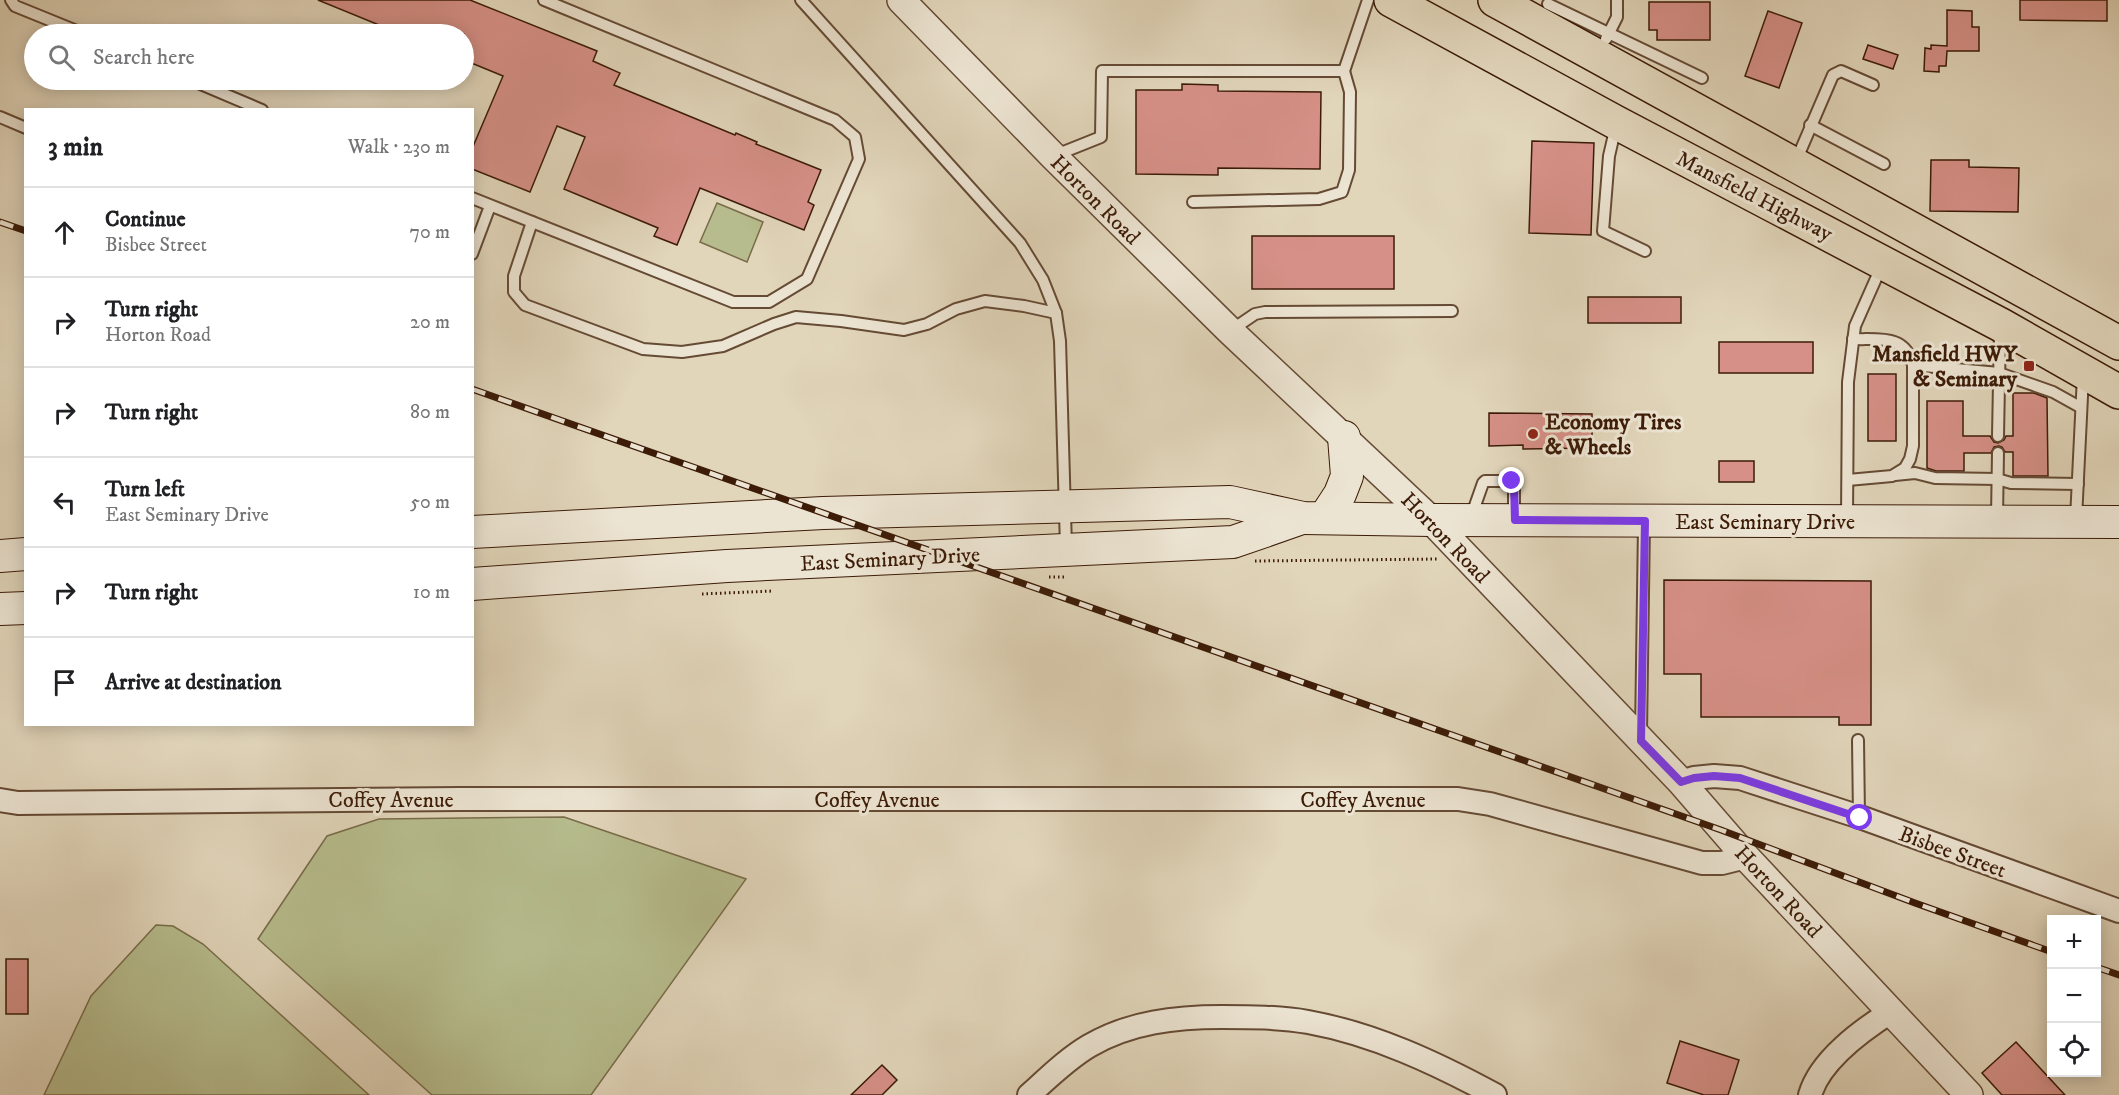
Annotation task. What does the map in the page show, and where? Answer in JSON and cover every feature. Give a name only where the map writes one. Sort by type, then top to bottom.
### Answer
[{"type":"main road","name":"Mansfield Highway","points":[[1391,0],[1617,123],[2000,324],[2119,392]]},
{"type":"main road","name":"Mansfield Highway","points":[[1504,3],[1547,11],[1794,164],[2119,343]]},
{"type":"main road","points":[[1314,518],[1340,494],[1347,476],[1344,437]]},
{"type":"main road","name":"East Seminary Drive","points":[[474,532],[824,513],[1230,502],[1314,518],[2119,522]]},
{"type":"main road","name":"East Seminary Drive","points":[[474,584],[727,566],[1233,542],[1314,518]]},
{"type":"main road","points":[[549,528],[554,578]]},
{"type":"main road","points":[[0,556],[24,554]]},
{"type":"main road","points":[[0,609],[24,608]]},
{"type":"street","name":"Horton Road","points":[[901,0],[1053,156],[1230,331],[1431,520],[1681,782],[1746,856],[1969,1095]]},
{"type":"street","name":"Bisbee Street","points":[[1681,782],[1714,776],[1740,778],[1860,818],[2119,911]]},
{"type":"street","name":"Coffey Avenue","points":[[0,800],[18,803],[460,799],[1458,799],[1490,804],[1702,863],[1722,863],[1746,856]]},
{"type":"street","points":[[1810,1095],[1824,1069],[1841,1050],[1864,1029],[1892,1011]]},
{"type":"street","points":[[1029,1095],[1066,1061],[1126,1029],[1158,1021],[1215,1017],[1265,1017],[1306,1022],[1356,1033],[1450,1071],[1495,1095]]},
{"type":"lane","points":[[11,0],[15,6],[59,24]]},
{"type":"lane","points":[[474,199],[733,302],[769,302],[807,279],[859,159],[855,137],[835,120],[544,0]]},
{"type":"lane","points":[[801,0],[1020,243],[1043,280],[1056,313],[1060,341],[1066,550]]},
{"type":"lane","points":[[1193,202],[1319,199],[1342,192],[1348,170],[1350,92],[1344,71],[1368,0]]},
{"type":"lane","points":[[1617,0],[1617,17],[1603,44],[1702,78]]},
{"type":"lane","points":[[1053,156],[1101,137],[1102,71],[1344,71]]},
{"type":"lane","points":[[1794,164],[1833,75],[1841,71],[1873,85]]},
{"type":"lane","points":[[214,90],[257,108]]},
{"type":"lane","points":[[0,117],[24,127]]},
{"type":"lane","points":[[1617,123],[1609,156],[1603,231],[1645,251]]},
{"type":"lane","points":[[1810,125],[1884,164]]},
{"type":"lane","points":[[474,249],[490,206]]},
{"type":"lane","points":[[532,222],[514,276],[514,292],[525,305],[643,349],[682,352],[723,346],[796,317],[904,330],[927,324],[956,309],[985,301],[1056,313]]},
{"type":"lane","points":[[1847,521],[1848,382],[1854,326],[1884,262]]},
{"type":"lane","points":[[1230,331],[1256,314],[1265,312],[1452,311]]},
{"type":"lane","points":[[1998,436],[2000,324]]},
{"type":"lane","points":[[1853,339],[1894,341],[1910,353],[1913,365],[1911,453],[1905,468],[1892,476]]},
{"type":"lane","points":[[1913,365],[1999,373],[2053,392],[2080,407]]},
{"type":"lane","points":[[2076,522],[2083,372]]},
{"type":"lane","points":[[1997,521],[1998,453]]},
{"type":"lane","points":[[1848,480],[1915,473],[1935,478],[1997,479],[2011,483],[2078,484]]},
{"type":"lane","points":[[1641,741],[1645,521]]},
{"type":"lane","points":[[1858,740],[1860,818]]},
{"type":"green space","points":[[717,203],[763,222],[747,262],[700,242]]},
{"type":"green space","points":[[564,817],[746,879],[591,1095],[432,1095],[258,939],[327,836],[379,819]]},
{"type":"green space","points":[[156,925],[173,926],[203,944],[369,1095],[44,1095],[91,996]]},
{"type":"building","points":[[318,0],[470,0],[597,51],[593,61],[620,73],[614,85],[735,135],[736,133],[757,142],[756,144],[821,170],[808,202],[814,205],[804,230],[700,188],[677,245],[654,236],[658,228],[564,189],[585,137],[557,126],[530,192],[474,170],[474,144],[503,76],[474,64],[474,24],[377,24]]},
{"type":"building","points":[[2020,0],[2107,0],[2107,21],[2020,20]]},
{"type":"building","points":[[1649,2],[1710,2],[1710,40],[1657,40],[1657,30],[1649,30]]},
{"type":"building","points":[[1947,10],[1972,11],[1972,27],[1979,27],[1979,51],[1947,51],[1946,66],[1939,66],[1939,72],[1924,71],[1925,48],[1931,49],[1931,45],[1947,46]]},
{"type":"building","points":[[1768,11],[1802,23],[1779,88],[1745,76]]},
{"type":"building","points":[[1868,45],[1898,55],[1893,69],[1863,59]]},
{"type":"building","points":[[1182,84],[1218,85],[1218,91],[1321,92],[1320,169],[1218,168],[1218,175],[1136,174],[1136,90],[1182,90]]},
{"type":"building","points":[[1532,141],[1594,143],[1591,235],[1529,233]]},
{"type":"building","points":[[1931,160],[1969,160],[1969,167],[2019,168],[2018,212],[1930,211]]},
{"type":"building","points":[[1252,236],[1394,236],[1394,289],[1252,289]]},
{"type":"building","points":[[1588,297],[1681,297],[1681,323],[1588,323]]},
{"type":"building","points":[[1719,342],[1813,342],[1813,373],[1719,373]]},
{"type":"building","points":[[1868,374],[1896,374],[1896,441],[1868,441]]},
{"type":"building","points":[[2013,393],[2034,393],[2047,398],[2048,476],[2013,476],[2013,452],[2005,452],[1999,446],[1994,447],[1991,453],[1964,453],[1964,471],[1936,471],[1927,468],[1927,401],[1963,401],[1963,436],[1990,436],[1994,442],[1998,443],[2006,436],[2013,436]]},
{"type":"building","points":[[1489,413],[1592,414],[1592,448],[1523,449],[1523,445],[1489,446]]},
{"type":"building","points":[[1719,461],[1754,461],[1754,482],[1719,482]]},
{"type":"building","points":[[1664,580],[1871,581],[1871,725],[1839,725],[1839,717],[1701,717],[1701,674],[1664,674]]},
{"type":"building","points":[[6,959],[28,959],[28,1014],[6,1014]]},
{"type":"building","points":[[1680,1041],[1739,1060],[1728,1095],[1704,1095],[1667,1083]]},
{"type":"building","points":[[2016,1042],[2065,1095],[2002,1095],[1982,1073]]},
{"type":"building","points":[[882,1065],[897,1080],[882,1095],[851,1095]]},
{"type":"railway","points":[[0,222],[24,230]]},
{"type":"railway","points":[[474,390],[1721,830],[2047,950]]},
{"type":"railway","points":[[2101,969],[2119,975]]},
{"type":"place","name":"Mansfield HWY & Seminary","points":[[2029,366]]},
{"type":"place","name":"Economy Tires & Wheels","points":[[1533,434]]},
{"type":"route","points":[[1512,481],[1514,483],[1515,520],[1645,521],[1641,741],[1681,782],[1714,776],[1740,778],[1860,818]]}]
